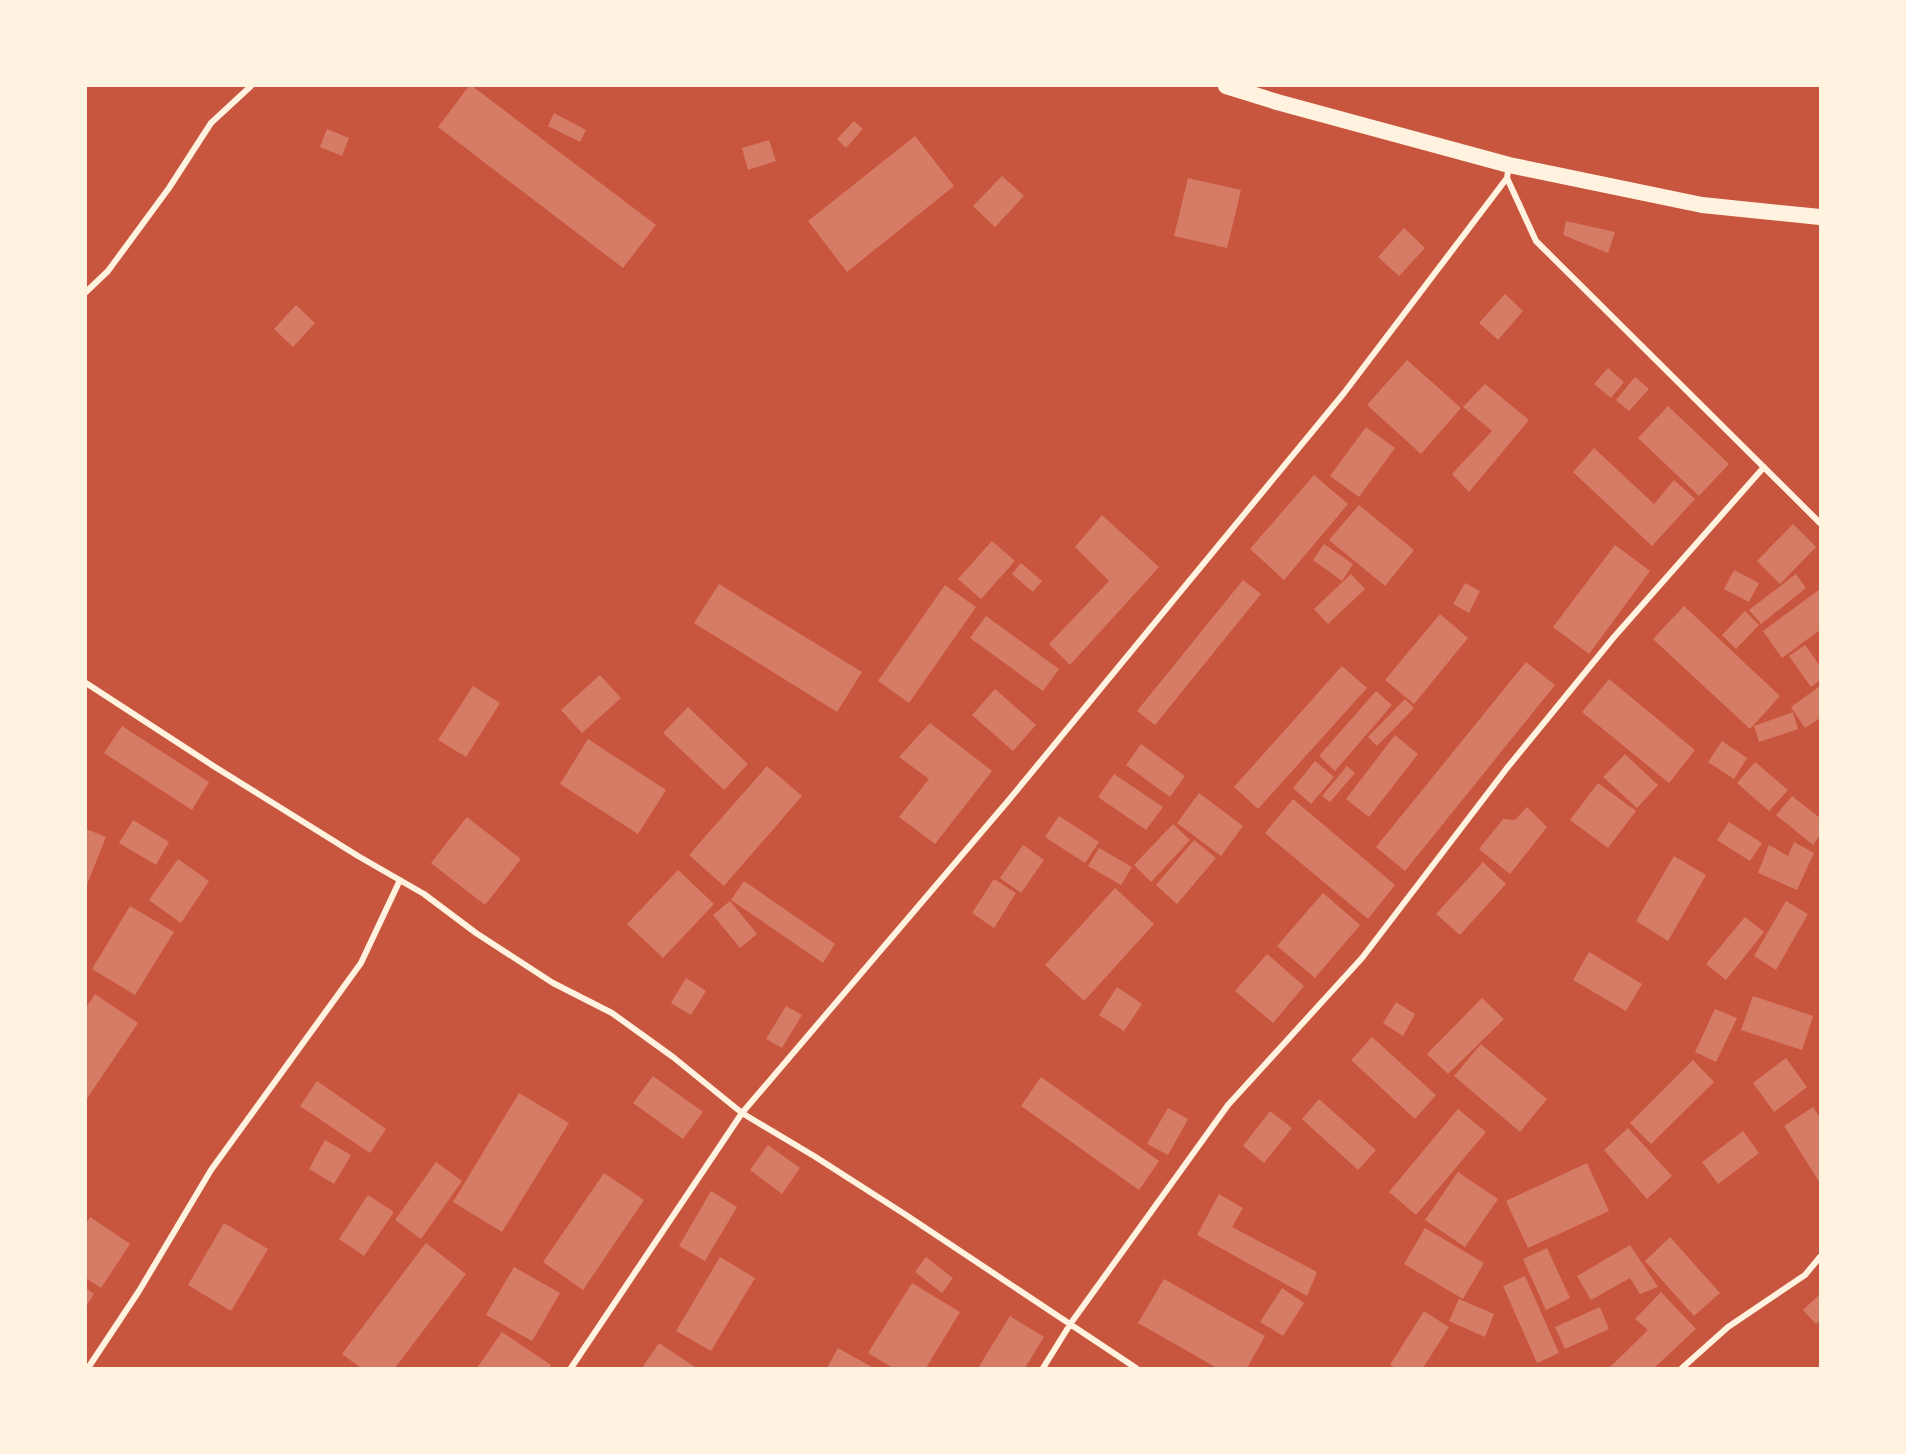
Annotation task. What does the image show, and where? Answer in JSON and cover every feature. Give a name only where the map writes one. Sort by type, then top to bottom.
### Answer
[{"type":"highway","points":[[1226,86],[1508,171],[1702,206],[1821,218]]},
{"type":"street","points":[[86,292],[108,271],[169,188],[211,123],[251,86]]},
{"type":"street","points":[[1508,171],[1536,241],[1821,523]]},
{"type":"street","points":[[571,1368],[742,1113],[1008,801],[1344,393],[1508,171]]},
{"type":"street","points":[[1043,1368],[1071,1323],[1228,1105],[1362,958],[1507,768],[1607,645],[1764,467]]},
{"type":"street","points":[[86,683],[215,767],[424,894],[476,933],[553,983],[612,1013],[673,1057],[742,1113],[814,1156],[1071,1323],[1136,1368]]},
{"type":"street","points":[[88,1368],[139,1291],[211,1170],[361,963],[400,880]]},
{"type":"street","points":[[1682,1368],[1728,1328],[1805,1275],[1821,1257]]},
{"type":"building","points":[[469,86],[656,225],[623,268],[438,127]]},
{"type":"building","points":[[554,113],[586,130],[580,142],[548,126]]},
{"type":"building","points":[[854,121],[863,129],[846,148],[837,139]]},
{"type":"building","points":[[327,129],[349,138],[342,156],[320,147]]},
{"type":"building","points":[[915,136],[954,186],[847,272],[808,221]]},
{"type":"building","points":[[769,140],[776,161],[748,170],[742,148]]},
{"type":"building","points":[[1002,176],[1024,196],[995,227],[973,206]]},
{"type":"building","points":[[1188,178],[1241,190],[1227,248],[1174,236]]},
{"type":"building","points":[[1566,221],[1615,232],[1608,253],[1563,235]]},
{"type":"building","points":[[1404,228],[1425,248],[1399,276],[1378,257]]},
{"type":"building","points":[[1505,294],[1523,311],[1498,340],[1479,323]]},
{"type":"building","points":[[296,305],[315,323],[293,347],[274,329]]},
{"type":"building","points":[[1407,360],[1461,408],[1421,454],[1367,405]]},
{"type":"building","points":[[1608,368],[1624,382],[1611,398],[1594,384]]},
{"type":"building","points":[[1635,377],[1649,389],[1629,411],[1616,400]]},
{"type":"building","points":[[1485,384],[1529,420],[1469,492],[1452,474],[1492,431],[1463,407]]},
{"type":"building","points":[[1668,406],[1729,464],[1699,496],[1638,438]]},
{"type":"building","points":[[1366,427],[1395,448],[1359,497],[1330,476]]},
{"type":"building","points":[[1594,448],[1654,504],[1674,480],[1695,499],[1652,546],[1573,472]]},
{"type":"building","points":[[1314,475],[1348,504],[1284,580],[1250,549]]},
{"type":"building","points":[[1359,505],[1414,550],[1385,586],[1329,540]]},
{"type":"building","points":[[1102,515],[1159,567],[1070,665],[1049,644],[1109,581],[1075,547]]},
{"type":"building","points":[[1793,524],[1816,547],[1780,584],[1757,561]]},
{"type":"building","points":[[992,541],[1015,561],[981,599],[958,579]]},
{"type":"building","points":[[1324,544],[1353,564],[1342,581],[1313,560]]},
{"type":"building","points":[[1615,545],[1650,571],[1589,654],[1553,627]]},
{"type":"building","points":[[1021,563],[1042,581],[1033,592],[1012,574]]},
{"type":"building","points":[[1734,570],[1759,583],[1749,602],[1724,589]]},
{"type":"building","points":[[1351,574],[1365,589],[1328,624],[1314,609]]},
{"type":"building","points":[[1796,574],[1806,588],[1761,624],[1749,610]]},
{"type":"building","points":[[1243,580],[1261,594],[1155,725],[1137,711]]},
{"type":"building","points":[[1465,583],[1480,591],[1469,613],[1453,604]]},
{"type":"building","points":[[719,584],[862,672],[837,712],[694,623]]},
{"type":"building","points":[[945,585],[976,607],[909,703],[878,681]]},
{"type":"building","points":[[1820,589],[1820,630],[1782,658],[1763,631]]},
{"type":"building","points":[[1684,606],[1780,696],[1750,729],[1653,639]]},
{"type":"building","points":[[1745,611],[1759,625],[1736,649],[1722,635]]},
{"type":"building","points":[[1440,614],[1468,638],[1414,704],[1385,680]]},
{"type":"building","points":[[986,616],[1059,669],[1043,691],[970,638]]},
{"type":"building","points":[[1805,645],[1820,666],[1820,680],[1811,687],[1789,656]]},
{"type":"building","points":[[1526,662],[1555,685],[1405,871],[1376,847]]},
{"type":"building","points":[[1342,666],[1367,688],[1258,809],[1234,787]]},
{"type":"building","points":[[600,675],[621,698],[582,733],[561,710]]},
{"type":"building","points":[[1609,679],[1695,750],[1669,783],[1582,712]]},
{"type":"building","points":[[473,686],[500,703],[466,757],[438,740]]},
{"type":"building","points":[[1820,686],[1820,718],[1805,728],[1791,707]]},
{"type":"building","points":[[995,689],[1036,725],[1013,751],[972,715]]},
{"type":"building","points":[[1376,691],[1392,705],[1335,771],[1319,756]]},
{"type":"building","points":[[1405,699],[1414,708],[1377,746],[1368,737]]},
{"type":"building","points":[[688,707],[748,764],[724,790],[663,733]]},
{"type":"building","points":[[1793,712],[1798,729],[1759,742],[1754,726]]},
{"type":"building","points":[[930,723],[992,771],[935,844],[899,817],[929,779],[899,757]]},
{"type":"building","points":[[122,726],[209,782],[192,810],[104,753]]},
{"type":"building","points":[[1395,735],[1418,754],[1369,817],[1346,799]]},
{"type":"building","points":[[588,739],[666,790],[638,834],[560,784]]},
{"type":"building","points":[[1722,741],[1747,758],[1734,779],[1708,762]]},
{"type":"building","points":[[1141,744],[1185,776],[1170,797],[1126,765]]},
{"type":"building","points":[[1625,754],[1658,785],[1637,808],[1603,777]]},
{"type":"building","points":[[1315,761],[1334,777],[1311,804],[1293,788]]},
{"type":"building","points":[[1755,762],[1788,790],[1769,811],[1737,783]]},
{"type":"building","points":[[767,766],[802,796],[724,886],[689,855]]},
{"type":"building","points":[[1347,766],[1355,773],[1330,802],[1322,796]]},
{"type":"building","points":[[1114,774],[1163,807],[1146,830],[1098,797]]},
{"type":"building","points":[[1598,783],[1636,811],[1608,848],[1570,820]]},
{"type":"building","points":[[1199,793],[1243,826],[1221,856],[1177,823]]},
{"type":"building","points":[[1792,796],[1820,818],[1820,835],[1813,845],[1776,815]]},
{"type":"building","points":[[1293,799],[1395,885],[1368,919],[1265,833]]},
{"type":"building","points":[[1527,807],[1547,827],[1510,874],[1479,849],[1503,819],[1515,820]]},
{"type":"building","points":[[1059,816],[1099,842],[1085,863],[1045,837]]},
{"type":"building","points":[[467,817],[521,859],[485,905],[431,863]]},
{"type":"building","points":[[133,820],[169,842],[156,865],[119,843]]},
{"type":"building","points":[[1729,822],[1762,843],[1750,861],[1717,840]]},
{"type":"building","points":[[1173,824],[1190,840],[1151,882],[1134,865]]},
{"type":"building","points":[[86,829],[106,837],[86,887]]},
{"type":"building","points":[[1194,840],[1216,858],[1177,904],[1156,885]]},
{"type":"building","points":[[1794,842],[1814,853],[1797,890],[1758,873],[1769,845],[1788,856]]},
{"type":"building","points":[[1023,845],[1044,860],[1021,893],[1000,878]]},
{"type":"building","points":[[1099,848],[1132,867],[1121,885],[1088,866]]},
{"type":"building","points":[[1674,856],[1706,875],[1668,941],[1636,921]]},
{"type":"building","points":[[178,859],[209,881],[181,923],[149,900]]},
{"type":"building","points":[[1483,862],[1506,884],[1460,935],[1436,914]]},
{"type":"building","points":[[678,870],[714,904],[663,958],[627,924]]},
{"type":"building","points":[[994,879],[1016,893],[994,928],[972,913]]},
{"type":"building","points":[[744,881],[835,944],[823,963],[731,900]]},
{"type":"building","points":[[1115,888],[1154,924],[1084,1001],[1045,965]]},
{"type":"building","points":[[1323,893],[1360,925],[1315,978],[1277,946]]},
{"type":"building","points":[[730,901],[757,934],[740,948],[713,915]]},
{"type":"building","points":[[1786,901],[1808,914],[1776,970],[1754,956]]},
{"type":"building","points":[[130,906],[174,932],[135,995],[92,969]]},
{"type":"building","points":[[1745,917],[1764,932],[1726,980],[1706,964]]},
{"type":"building","points":[[1589,952],[1642,984],[1626,1011],[1573,980]]},
{"type":"building","points":[[1267,954],[1304,986],[1273,1023],[1235,991]]},
{"type":"building","points":[[686,978],[706,991],[691,1015],[671,1003]]},
{"type":"building","points":[[1117,987],[1142,1004],[1124,1031],[1099,1015]]},
{"type":"building","points":[[95,994],[138,1023],[86,1100],[86,1008]]},
{"type":"building","points":[[1753,996],[1813,1016],[1802,1050],[1741,1030]]},
{"type":"building","points":[[1482,998],[1504,1019],[1448,1074],[1427,1054]]},
{"type":"building","points":[[1396,1002],[1415,1014],[1403,1036],[1383,1023]]},
{"type":"building","points":[[786,1006],[802,1015],[782,1048],[766,1039]]},
{"type":"building","points":[[1715,1009],[1737,1018],[1716,1062],[1695,1052]]},
{"type":"building","points":[[1372,1037],[1436,1095],[1415,1119],[1351,1060]]},
{"type":"building","points":[[1481,1044],[1547,1099],[1520,1132],[1454,1076]]},
{"type":"building","points":[[1786,1058],[1807,1087],[1774,1112],[1753,1083]]},
{"type":"building","points":[[1693,1060],[1714,1082],[1651,1144],[1630,1123]]},
{"type":"building","points":[[653,1076],[703,1112],[683,1139],[633,1103]]},
{"type":"building","points":[[1041,1077],[1159,1161],[1139,1190],[1021,1106]]},
{"type":"building","points":[[317,1081],[386,1129],[370,1153],[300,1106]]},
{"type":"building","points":[[519,1093],[569,1123],[502,1232],[453,1202]]},
{"type":"building","points":[[1319,1099],[1376,1150],[1358,1170],[1302,1119]]},
{"type":"building","points":[[1813,1107],[1820,1118],[1820,1183],[1784,1126]]},
{"type":"building","points":[[1168,1108],[1188,1119],[1168,1155],[1147,1144]]},
{"type":"building","points":[[1458,1109],[1486,1132],[1416,1215],[1389,1192]]},
{"type":"building","points":[[1270,1111],[1292,1128],[1264,1163],[1243,1146]]},
{"type":"building","points":[[1628,1128],[1672,1176],[1647,1199],[1604,1150]]},
{"type":"building","points":[[1743,1131],[1759,1153],[1718,1184],[1702,1162]]},
{"type":"building","points":[[325,1140],[351,1155],[334,1184],[309,1169]]},
{"type":"building","points":[[768,1145],[800,1168],[782,1194],[750,1170]]},
{"type":"building","points":[[436,1162],[462,1181],[421,1239],[395,1220]]},
{"type":"building","points":[[1587,1163],[1609,1211],[1528,1248],[1506,1201]]},
{"type":"building","points":[[1458,1172],[1498,1199],[1465,1247],[1425,1220]]},
{"type":"building","points":[[604,1173],[644,1200],[583,1290],[543,1262]]},
{"type":"building","points":[[711,1191],[737,1207],[705,1261],[679,1246]]},
{"type":"building","points":[[1219,1194],[1243,1208],[1232,1227],[1317,1272],[1307,1296],[1197,1235]]},
{"type":"building","points":[[368,1195],[394,1212],[364,1256],[339,1239]]},
{"type":"building","points":[[90,1217],[130,1244],[101,1288],[86,1278],[86,1224]]},
{"type":"building","points":[[224,1223],[268,1249],[231,1311],[188,1285]]},
{"type":"building","points":[[1425,1228],[1484,1263],[1463,1299],[1404,1264]]},
{"type":"building","points":[[1670,1237],[1720,1293],[1694,1316],[1645,1261]]},
{"type":"building","points":[[426,1243],[466,1274],[395,1368],[361,1368],[342,1354]]},
{"type":"building","points":[[1630,1245],[1658,1287],[1640,1294],[1630,1278],[1591,1300],[1577,1276]]},
{"type":"building","points":[[1547,1248],[1570,1298],[1546,1310],[1523,1259]]},
{"type":"building","points":[[720,1257],[755,1278],[711,1351],[676,1331]]},
{"type":"building","points":[[926,1257],[953,1278],[942,1293],[915,1272]]},
{"type":"building","points":[[514,1267],[560,1293],[532,1341],[486,1315]]},
{"type":"building","points":[[1525,1276],[1559,1353],[1537,1363],[1503,1286]]},
{"type":"building","points":[[1164,1279],[1265,1336],[1247,1368],[1217,1368],[1138,1323]]},
{"type":"building","points":[[912,1283],[960,1312],[926,1368],[893,1368],[868,1353]]},
{"type":"building","points":[[86,1288],[94,1294],[86,1306]]},
{"type":"building","points":[[1282,1288],[1304,1303],[1283,1336],[1260,1322]]},
{"type":"building","points":[[1661,1292],[1696,1329],[1654,1368],[1609,1368],[1648,1330],[1635,1319]]},
{"type":"building","points":[[1820,1294],[1820,1320],[1816,1324],[1803,1310]]},
{"type":"building","points":[[1459,1299],[1494,1314],[1485,1337],[1449,1321]]},
{"type":"building","points":[[1600,1307],[1609,1329],[1565,1349],[1555,1327]]},
{"type":"building","points":[[1424,1311],[1449,1327],[1423,1368],[1395,1368],[1390,1365]]},
{"type":"building","points":[[1010,1316],[1044,1337],[1025,1368],[978,1368]]},
{"type":"building","points":[[502,1332],[551,1365],[549,1368],[477,1368]]},
{"type":"building","points":[[659,1343],[695,1367],[642,1368]]},
{"type":"building","points":[[838,1348],[872,1367],[872,1368],[827,1368]]}]
